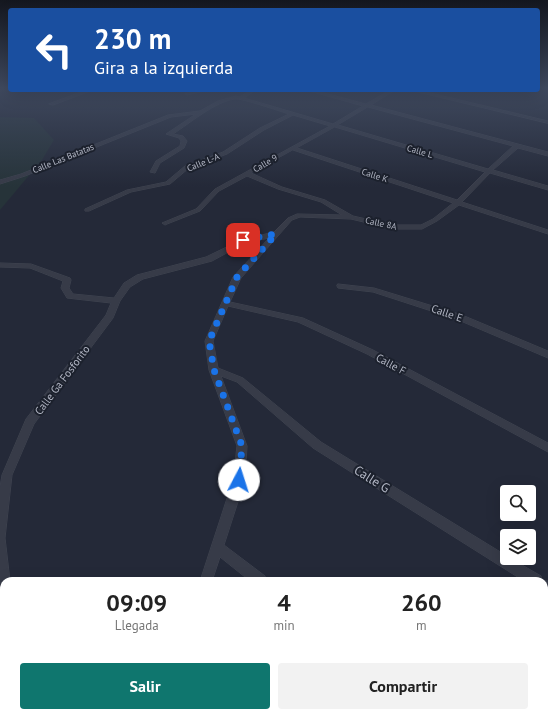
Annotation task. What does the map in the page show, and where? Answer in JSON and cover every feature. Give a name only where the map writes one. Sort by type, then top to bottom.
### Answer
[{"type":"street","name":"Calle Las Batatas","points":[[0,182],[23,175],[159,120]]},
{"type":"street","points":[[153,172],[158,162],[182,147],[184,141],[181,137],[169,134],[191,120]]},
{"type":"street","name":"Calle L-A","points":[[87,210],[129,191],[168,183],[187,167],[225,154],[262,129],[279,120]]},
{"type":"street","name":"Calle L","points":[[319,120],[548,188]]},
{"type":"street","name":"Calle 9","points":[[165,223],[198,210],[217,190],[343,120]]},
{"type":"street","points":[[424,120],[548,154]]},
{"type":"street","name":"Calle 8A","points":[[248,174],[280,188],[324,201],[351,216],[393,227],[422,227],[435,220],[457,203],[518,145]]},
{"type":"street","name":"Calle K","points":[[292,148],[548,232]]},
{"type":"street","points":[[207,577],[239,480],[242,446],[214,370],[209,341],[237,277],[290,219],[299,215],[351,216]]},
{"type":"street","name":"Calle Ga Fosforito","points":[[0,536],[7,475],[30,422],[110,316],[116,301],[127,285],[140,277],[209,259],[243,240],[276,234]]},
{"type":"street","points":[[0,265],[31,266],[67,280],[65,288],[70,296],[116,301]]},
{"type":"street","name":"Calle E","points":[[341,286],[374,290],[459,317],[548,355]]},
{"type":"street","name":"Calle F","points":[[225,303],[300,320],[370,352],[548,448]]},
{"type":"street","name":"Calle G","points":[[214,370],[240,380],[317,446],[530,577]]},
{"type":"street","points":[[0,540],[3,577]]},
{"type":"street","points":[[217,547],[255,577]]},
{"type":"shaded area","points":[[0,120],[36,120],[54,140],[42,160],[0,210]]},
{"type":"route","points":[[239,480],[242,446],[214,370],[209,341],[237,277],[276,234],[243,240]]}]
